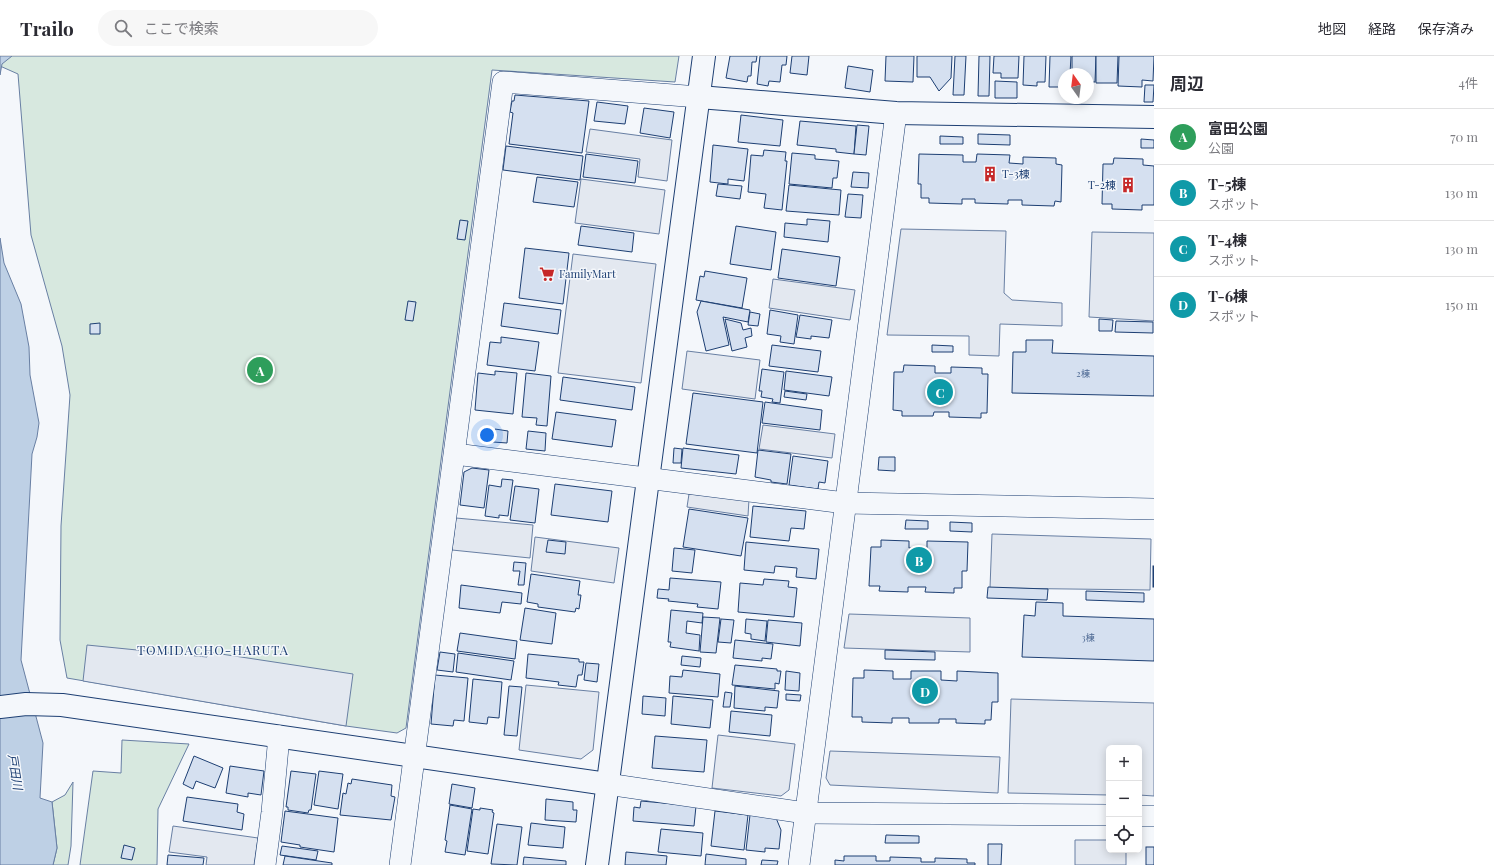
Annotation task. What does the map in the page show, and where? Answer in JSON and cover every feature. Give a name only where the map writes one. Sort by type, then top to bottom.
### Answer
[{"type":"street","points":[[597,865],[704,56]]},
{"type":"street","points":[[400,865],[413,756],[455,454],[503,82],[896,112],[1154,117]]},
{"type":"street","points":[[799,865],[896,112]]},
{"type":"street","points":[[455,454],[845,503],[1154,509]]},
{"type":"street","points":[[0,707],[26,704],[62,705],[805,812],[1106,815]]},
{"type":"street","points":[[265,865],[272,812],[279,736]]},
{"type":"street","points":[[1142,816],[1154,816]]},
{"type":"shaded area","points":[[0,56],[679,56],[675,82],[492,70],[406,728],[397,733],[346,726],[67,678],[60,640],[61,526],[70,395],[62,346],[31,235],[18,74],[0,66]]},
{"type":"shaded area","points":[[590,129],[672,140],[667,181],[638,177],[640,159],[586,152]]},
{"type":"shaded area","points":[[581,179],[665,190],[659,234],[575,223]]},
{"type":"shaded area","points":[[901,229],[1006,231],[1004,293],[1012,300],[1062,303],[1062,326],[1000,324],[999,356],[969,355],[969,336],[887,335]]},
{"type":"shaded area","points":[[1092,232],[1154,233],[1154,321],[1089,317]]},
{"type":"shaded area","points":[[573,254],[656,264],[641,383],[558,373]]},
{"type":"shaded area","points":[[773,279],[855,290],[850,320],[769,308]]},
{"type":"shaded area","points":[[687,351],[760,360],[755,399],[682,389]]},
{"type":"shaded area","points":[[763,425],[835,434],[832,458],[759,449]]},
{"type":"shaded area","points":[[689,494],[749,499],[748,516],[687,507]]},
{"type":"shaded area","points":[[456,518],[533,525],[530,558],[452,550]]},
{"type":"shaded area","points":[[992,534],[1151,539],[1150,590],[990,588]]},
{"type":"shaded area","points":[[535,537],[619,548],[614,583],[531,571]]},
{"type":"shaded area","points":[[849,614],[970,618],[970,652],[844,648]]},
{"type":"shaded area","points":[[87,645],[207,657],[208,652],[353,674],[346,726],[83,681]]},
{"type":"shaded area","points":[[526,685],[599,692],[593,750],[581,759],[519,750]]},
{"type":"shaded area","points":[[1011,699],[1154,703],[1154,796],[1142,795],[1142,745],[1106,745],[1106,795],[1008,793]]},
{"type":"shaded area","points":[[718,735],[795,744],[789,790],[781,796],[712,788]]},
{"type":"shaded area","points":[[122,740],[189,744],[158,809],[157,865],[80,865],[93,771],[121,773]]},
{"type":"shaded area","points":[[830,751],[1000,757],[998,793],[830,785],[826,778]]},
{"type":"shaded area","points":[[73,782],[71,846],[68,865],[53,865],[57,848],[52,802],[65,795]]},
{"type":"shaded area","points":[[173,826],[258,838],[254,865],[206,865],[207,857],[169,852]]},
{"type":"shaded area","points":[[1075,840],[1106,840],[1106,853],[1126,853],[1126,865],[1075,865]]},
{"type":"water","points":[[0,56],[12,56],[2,64],[0,75]]},
{"type":"water","name":"戸田川","points":[[0,238],[4,263],[21,304],[29,347],[30,375],[39,423],[32,454],[21,660],[43,743],[40,798],[52,802],[57,848],[53,865],[0,865]]},
{"type":"building","points":[[730,56],[757,56],[756,62],[752,62],[751,76],[748,76],[747,82],[726,78]]},
{"type":"building","points":[[760,56],[787,56],[786,65],[782,65],[780,82],[769,81],[768,86],[757,84]]},
{"type":"building","points":[[792,56],[809,56],[807,75],[790,73]]},
{"type":"building","points":[[886,56],[914,56],[913,82],[885,81]]},
{"type":"building","points":[[917,56],[952,56],[951,78],[939,91],[930,77],[917,77]]},
{"type":"building","points":[[955,56],[966,56],[964,95],[953,95]]},
{"type":"building","points":[[979,56],[990,56],[989,96],[978,96]]},
{"type":"building","points":[[994,56],[1019,56],[1018,78],[1001,78],[1001,73],[993,73]]},
{"type":"building","points":[[1024,56],[1046,56],[1045,82],[1037,82],[1037,86],[1023,85]]},
{"type":"building","points":[[1050,56],[1071,56],[1070,68],[1058,68],[1058,87],[1049,87]]},
{"type":"building","points":[[1072,56],[1096,56],[1095,82],[1094,68],[1072,68]]},
{"type":"building","points":[[1096,56],[1118,56],[1117,83],[1096,83]]},
{"type":"building","points":[[1119,56],[1154,56],[1153,81],[1142,80],[1142,87],[1118,86]]},
{"type":"building","points":[[848,66],[873,70],[870,92],[845,88]]},
{"type":"building","points":[[995,81],[1017,82],[1017,98],[995,98]]},
{"type":"building","points":[[1145,85],[1154,85],[1153,102],[1144,102]]},
{"type":"building","points":[[515,95],[589,101],[582,153],[509,144],[513,113],[510,112]]},
{"type":"building","points":[[597,102],[628,106],[625,124],[594,121]]},
{"type":"building","points":[[644,108],[674,112],[670,138],[640,133]]},
{"type":"building","points":[[741,115],[783,120],[780,146],[738,142]]},
{"type":"building","points":[[800,121],[856,126],[854,154],[836,152],[836,149],[797,145]]},
{"type":"building","points":[[857,125],[869,126],[866,155],[854,154]]},
{"type":"building","points":[[978,134],[1010,135],[1010,145],[978,144]]},
{"type":"building","points":[[940,136],[963,137],[963,144],[940,144]]},
{"type":"building","points":[[1141,139],[1154,140],[1154,148],[1141,148]]},
{"type":"building","points":[[713,145],[748,149],[744,181],[728,179],[728,184],[710,182]]},
{"type":"building","points":[[506,146],[583,156],[580,180],[503,170]]},
{"type":"building","points":[[764,150],[786,152],[785,161],[787,161],[782,210],[764,208],[766,194],[748,192],[751,155],[763,156]]},
{"type":"building","points":[[792,153],[815,155],[815,159],[839,161],[837,178],[833,178],[832,188],[789,184]]},
{"type":"building","points":[[586,154],[638,161],[635,183],[583,177]]},
{"type":"building","name":"T-3棟","points":[[919,154],[963,155],[963,162],[976,162],[977,154],[1010,155],[1009,163],[1023,164],[1023,157],[1056,158],[1056,164],[1062,165],[1061,202],[1055,201],[1054,206],[1022,205],[1022,200],[1008,200],[1008,204],[975,203],[975,199],[962,199],[962,204],[929,203],[929,198],[921,198],[921,184],[918,184]]},
{"type":"building","name":"T-2棟","points":[[1114,158],[1143,159],[1143,165],[1154,166],[1154,205],[1142,205],[1142,210],[1112,209],[1112,204],[1102,204],[1103,164],[1113,164]]},
{"type":"building","points":[[853,172],[869,173],[868,188],[851,187]]},
{"type":"building","points":[[537,177],[578,182],[574,207],[533,202]]},
{"type":"building","points":[[718,184],[742,186],[740,199],[716,196]]},
{"type":"building","points":[[789,185],[841,190],[839,215],[786,211]]},
{"type":"building","points":[[848,194],[863,195],[861,218],[845,217]]},
{"type":"building","points":[[807,219],[830,221],[828,242],[784,237],[785,223],[807,225]]},
{"type":"building","points":[[460,220],[468,221],[465,240],[457,239]]},
{"type":"building","points":[[581,226],[634,233],[632,252],[578,245]]},
{"type":"building","points":[[736,226],[776,232],[771,270],[730,264]]},
{"type":"building","points":[[525,248],[569,253],[563,304],[519,298]]},
{"type":"building","points":[[782,249],[840,257],[836,286],[778,278]]},
{"type":"building","points":[[705,271],[747,278],[742,308],[696,300],[700,276],[704,277]]},
{"type":"building","points":[[408,301],[416,302],[413,321],[405,320]]},
{"type":"building","points":[[701,301],[750,310],[748,322],[723,317],[729,345],[706,351],[697,312]]},
{"type":"building","points":[[504,303],[561,310],[558,334],[501,326]]},
{"type":"building","points":[[770,310],[798,315],[794,344],[780,342],[781,336],[767,334]]},
{"type":"building","points":[[750,312],[760,314],[758,326],[748,325]]},
{"type":"building","points":[[800,315],[832,320],[829,338],[811,336],[811,339],[796,337]]},
{"type":"building","points":[[725,319],[741,323],[743,330],[751,328],[752,336],[745,338],[747,347],[732,351]]},
{"type":"building","points":[[1099,319],[1113,320],[1112,331],[1099,331]]},
{"type":"building","points":[[1116,321],[1153,322],[1153,333],[1115,332]]},
{"type":"building","points":[[100,323],[100,334],[90,334],[90,324]]},
{"type":"building","points":[[501,337],[539,342],[535,371],[487,365],[490,342],[501,343]]},
{"type":"building","points":[[1026,340],[1053,340],[1052,353],[1154,356],[1154,396],[1012,393],[1013,352],[1026,352]]},
{"type":"building","points":[[772,345],[821,351],[818,372],[769,366]]},
{"type":"building","points":[[932,345],[953,346],[953,352],[932,352]]},
{"type":"building","points":[[904,365],[935,366],[935,373],[951,373],[951,367],[982,368],[982,374],[988,374],[987,413],[981,413],[981,418],[949,417],[949,412],[934,412],[933,416],[902,416],[902,411],[893,410],[894,372],[903,372]]},
{"type":"building","points":[[762,369],[784,372],[780,403],[772,402],[773,399],[761,397],[762,391],[759,391]]},
{"type":"building","points":[[495,371],[517,373],[513,414],[475,410],[478,373],[495,375]]},
{"type":"building","points":[[786,371],[832,377],[829,396],[784,390]]},
{"type":"building","points":[[526,373],[551,376],[547,426],[536,425],[537,418],[522,417]]},
{"type":"building","points":[[563,377],[635,387],[632,410],[560,400]]},
{"type":"building","points":[[785,391],[807,394],[806,400],[784,397]]},
{"type":"building","points":[[693,393],[763,402],[757,453],[686,444]]},
{"type":"building","points":[[765,402],[822,410],[820,430],[762,423]]},
{"type":"building","points":[[556,412],[616,420],[612,447],[552,439]]},
{"type":"building","points":[[495,429],[508,431],[507,443],[493,442]]},
{"type":"building","points":[[528,431],[546,433],[545,451],[526,449]]},
{"type":"building","points":[[674,448],[682,449],[681,463],[673,463]]},
{"type":"building","points":[[683,448],[739,455],[736,474],[681,468]]},
{"type":"building","points":[[758,450],[791,454],[787,484],[771,482],[771,480],[755,477]]},
{"type":"building","points":[[793,456],[828,461],[825,483],[819,482],[818,489],[789,485]]},
{"type":"building","points":[[879,457],[895,457],[895,471],[878,470]]},
{"type":"building","points":[[472,468],[489,470],[484,508],[460,505],[464,472]]},
{"type":"building","points":[[502,479],[513,480],[508,516],[499,515],[499,518],[485,516],[489,485],[501,487]]},
{"type":"building","points":[[555,484],[612,491],[608,522],[551,515]]},
{"type":"building","points":[[515,486],[539,489],[535,523],[510,520]]},
{"type":"building","points":[[753,506],[806,511],[804,529],[791,528],[789,541],[750,537]]},
{"type":"building","points":[[689,509],[748,518],[741,556],[683,547]]},
{"type":"building","points":[[906,520],[928,521],[928,529],[905,529]]},
{"type":"building","points":[[950,522],[972,523],[972,532],[950,531]]},
{"type":"building","points":[[548,540],[566,542],[565,554],[546,552]]},
{"type":"building","points":[[881,540],[909,541],[909,548],[927,548],[927,541],[968,542],[967,571],[962,571],[962,588],[954,588],[954,593],[925,592],[926,587],[908,587],[908,592],[879,591],[880,586],[869,586],[871,547],[881,547]]},
{"type":"building","points":[[746,542],[819,549],[816,579],[796,577],[797,568],[775,566],[774,573],[744,570]]},
{"type":"building","points":[[674,548],[695,550],[692,573],[672,571]]},
{"type":"building","points":[[514,562],[526,563],[524,585],[518,585],[520,571],[513,571]]},
{"type":"building","points":[[1154,566],[1154,587],[1153,587]]},
{"type":"building","points":[[531,574],[580,581],[578,595],[581,595],[579,609],[576,608],[575,612],[538,607],[538,604],[527,602]]},
{"type":"building","points":[[670,578],[721,582],[718,609],[697,607],[698,604],[668,601],[669,599],[657,598],[658,589],[669,590]]},
{"type":"building","points":[[764,579],[789,581],[788,587],[797,588],[794,617],[738,612],[740,583],[763,585]]},
{"type":"building","points":[[461,585],[522,593],[521,604],[502,602],[500,613],[459,608]]},
{"type":"building","points":[[988,587],[1048,589],[1047,600],[987,598]]},
{"type":"building","points":[[1086,591],[1144,593],[1144,602],[1086,600]]},
{"type":"building","points":[[1036,602],[1063,603],[1063,616],[1154,619],[1154,661],[1022,657],[1024,615],[1035,616]]},
{"type":"building","points":[[525,608],[556,613],[552,644],[520,640]]},
{"type":"building","points":[[671,610],[703,613],[702,623],[687,621],[686,633],[700,635],[699,651],[670,647],[671,642],[668,642]]},
{"type":"building","points":[[703,617],[720,618],[716,653],[700,652]]},
{"type":"building","points":[[721,619],[734,620],[731,643],[718,642]]},
{"type":"building","points":[[746,619],[767,621],[765,641],[751,639],[751,634],[745,633]]},
{"type":"building","points":[[768,620],[802,623],[800,646],[766,642]]},
{"type":"building","points":[[460,633],[517,641],[515,659],[457,651]]},
{"type":"building","points":[[735,640],[773,644],[771,659],[762,658],[762,661],[733,658]]},
{"type":"building","points":[[885,650],[935,652],[935,660],[885,659]]},
{"type":"building","points":[[440,652],[455,654],[453,672],[437,670]]},
{"type":"building","points":[[458,653],[514,661],[511,680],[456,672]]},
{"type":"building","points":[[528,654],[579,659],[579,662],[584,662],[582,675],[578,675],[576,687],[558,685],[559,682],[526,678]]},
{"type":"building","points":[[682,656],[701,658],[700,667],[681,665]]},
{"type":"building","points":[[586,663],[599,664],[597,682],[584,680]]},
{"type":"building","points":[[735,665],[777,669],[777,671],[781,671],[779,684],[775,683],[775,689],[732,685]]},
{"type":"building","points":[[683,670],[720,674],[718,697],[669,693],[670,676],[682,677]]},
{"type":"building","points":[[864,670],[893,671],[893,679],[911,679],[911,671],[941,671],[941,680],[957,681],[957,671],[998,673],[998,702],[992,702],[991,720],[985,720],[985,724],[956,723],[956,719],[939,719],[939,723],[909,723],[909,718],[892,718],[892,723],[862,722],[862,717],[852,717],[853,678],[864,678]]},
{"type":"building","points":[[786,671],[800,673],[799,691],[785,690]]},
{"type":"building","points":[[435,675],[468,678],[464,721],[454,720],[453,726],[431,724]]},
{"type":"building","points":[[473,679],[502,682],[499,718],[488,717],[487,724],[469,722]]},
{"type":"building","points":[[509,686],[522,687],[517,736],[504,735]]},
{"type":"building","points":[[735,686],[779,691],[777,708],[765,707],[765,711],[734,708]]},
{"type":"building","points":[[725,692],[732,693],[730,707],[723,707]]},
{"type":"building","points":[[786,694],[801,695],[800,701],[786,700]]},
{"type":"building","points":[[643,696],[666,698],[665,716],[642,714]]},
{"type":"building","points":[[673,696],[713,700],[710,728],[671,724]]},
{"type":"building","points":[[731,711],[772,715],[770,736],[729,732]]},
{"type":"building","points":[[655,736],[707,740],[704,772],[652,768]]},
{"type":"building","points":[[194,756],[223,768],[215,788],[196,781],[193,789],[183,784]]},
{"type":"building","points":[[230,766],[264,771],[261,795],[248,793],[248,797],[226,793]]},
{"type":"building","points":[[291,771],[316,774],[311,810],[309,810],[308,813],[288,810],[288,807],[286,807]]},
{"type":"building","points":[[319,771],[343,774],[338,809],[314,805]]},
{"type":"building","points":[[352,779],[392,785],[391,796],[395,797],[391,820],[340,815],[343,793],[346,794],[348,783],[351,784]]},
{"type":"building","points":[[452,784],[475,788],[472,808],[449,804]]},
{"type":"building","points":[[187,797],[238,804],[237,812],[244,814],[242,830],[183,821]]},
{"type":"building","points":[[546,799],[573,802],[573,810],[577,810],[576,822],[545,820]]},
{"type":"building","points":[[641,801],[696,806],[694,826],[633,821],[634,807],[640,808]]},
{"type":"building","points":[[450,805],[472,809],[465,855],[445,852],[447,841],[445,840]]},
{"type":"building","points":[[480,808],[493,810],[492,812],[494,813],[488,854],[467,851],[473,809],[480,810]]},
{"type":"building","points":[[285,811],[338,818],[334,852],[300,847],[300,845],[281,842]]},
{"type":"building","points":[[715,811],[748,815],[744,850],[711,846]]},
{"type":"building","points":[[750,815],[776,818],[781,830],[779,849],[765,848],[765,852],[746,850]]},
{"type":"building","points":[[531,823],[565,827],[563,848],[528,845]]},
{"type":"building","points":[[497,824],[522,827],[517,865],[491,864]]},
{"type":"building","points":[[661,829],[703,833],[701,856],[658,852]]},
{"type":"building","points":[[886,835],[919,836],[919,843],[885,843]]},
{"type":"building","points":[[988,844],[1002,844],[1001,865],[988,865]]},
{"type":"building","points":[[124,845],[135,848],[132,860],[121,858]]},
{"type":"building","points":[[282,846],[318,851],[316,860],[280,855]]},
{"type":"building","points":[[1146,847],[1154,847],[1154,865],[1146,865]]},
{"type":"building","points":[[626,852],[667,856],[666,865],[625,865]]},
{"type":"building","points":[[706,854],[746,859],[746,865],[705,865]]},
{"type":"building","points":[[168,855],[204,858],[203,865],[167,865]]},
{"type":"building","points":[[285,856],[332,863],[332,865],[283,865]]},
{"type":"building","points":[[844,856],[876,856],[876,861],[890,861],[890,857],[921,858],[921,862],[935,862],[935,858],[967,859],[967,863],[975,863],[975,865],[835,865],[835,860],[844,861]]},
{"type":"building","points":[[524,857],[566,861],[566,865],[523,865]]},
{"type":"building","points":[[762,860],[778,861],[777,865],[761,865]]},
{"type":"place","name":"T-3棟","points":[[990,174]]},
{"type":"place","name":"T-2棟","points":[[1128,185]]},
{"type":"place","name":"FamilyMart","points":[[547,274]]},
{"type":"place","name":"富田公園","points":[[260,370]]},
{"type":"place","name":"T-4棟","points":[[940,392]]},
{"type":"place","name":"T-5棟","points":[[919,560]]},
{"type":"place","name":"T-6棟","points":[[925,691]]},
{"type":"district","name":"TOMIDACHO-HARUTA","points":[[213,650]]}]
